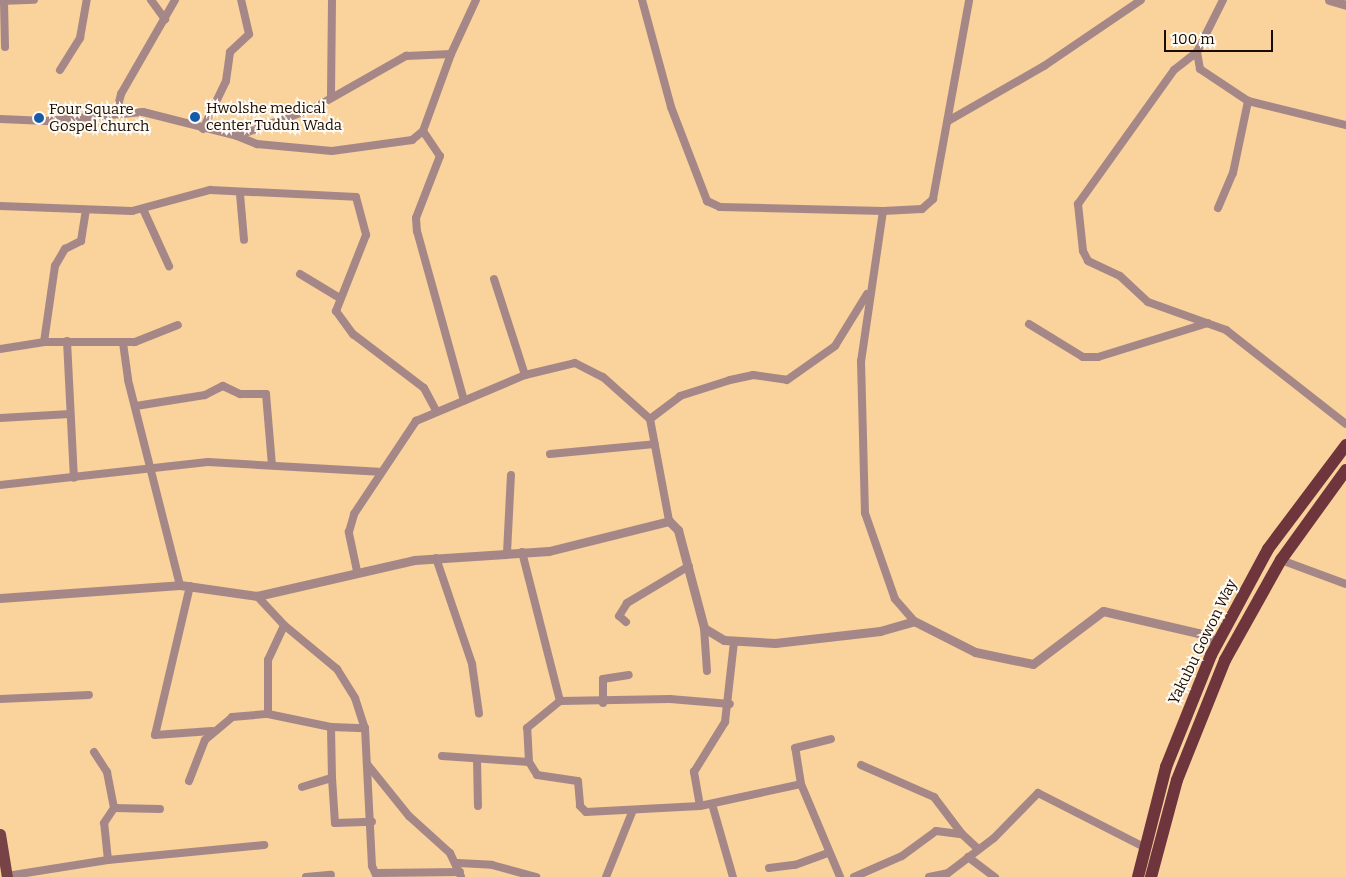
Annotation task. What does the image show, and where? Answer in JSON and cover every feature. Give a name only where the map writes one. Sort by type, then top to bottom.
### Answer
[{"type":"highway","name":"Yakubu Gowon Way","points":[[1138,877],[1144,846],[1181,724],[1218,642],[1268,549],[1346,445]]},
{"type":"highway","name":"Yakubu Gowon Way","points":[[1151,877],[1170,802],[1212,688],[1281,560],[1346,470]]},
{"type":"main road","points":[[0,834],[7,876]]},
{"type":"street","points":[[5,47],[2,2],[34,0]]},
{"type":"street","points":[[60,70],[80,38],[87,0]]},
{"type":"street","points":[[152,0],[165,19]]},
{"type":"street","points":[[116,113],[121,94],[175,0]]},
{"type":"street","points":[[202,129],[226,81],[230,52],[249,34],[240,0]]},
{"type":"street","points":[[330,96],[332,0]]},
{"type":"street","points":[[0,120],[47,121],[116,113],[144,112],[202,129],[237,136],[257,144],[332,152],[412,140],[423,131],[451,54],[476,0]]},
{"type":"street","points":[[642,0],[671,106],[707,202],[720,207],[883,211],[922,209],[933,199],[969,0]]},
{"type":"street","points":[[948,121],[1044,66],[1141,0]]},
{"type":"street","points":[[1223,0],[1197,52],[1174,70],[1078,209],[1088,261],[1120,276],[1148,302],[1226,330],[1346,424]]},
{"type":"street","points":[[1329,0],[1346,5]]},
{"type":"street","points":[[1197,52],[1200,69],[1248,101],[1346,125]]},
{"type":"street","points":[[237,136],[314,108],[330,96],[406,56],[451,54]]},
{"type":"street","points":[[1218,208],[1233,173],[1248,101]]},
{"type":"street","points":[[423,131],[440,156],[416,218],[417,231],[464,401]]},
{"type":"street","points":[[0,206],[86,211],[143,209],[210,190],[240,194],[356,197],[366,235],[338,297],[339,318],[418,382],[436,411]]},
{"type":"street","points":[[240,194],[244,240]]},
{"type":"street","points":[[143,209],[169,266]]},
{"type":"street","points":[[44,342],[55,266],[65,249],[81,241],[86,211]]},
{"type":"street","points":[[883,211],[861,361],[865,513],[895,599],[914,621],[975,652],[1021,664],[1047,658],[1081,624],[1103,612],[1198,633],[1218,642]]},
{"type":"street","points":[[300,274],[338,297]]},
{"type":"street","points":[[494,279],[525,375]]},
{"type":"street","points":[[650,419],[680,396],[730,380],[753,375],[787,380],[835,346],[850,327],[871,288]]},
{"type":"street","points":[[1029,324],[1083,357],[1098,357],[1208,323]]},
{"type":"street","points":[[0,349],[44,342],[123,343],[145,340],[178,324]]},
{"type":"street","points":[[67,341],[74,478]]},
{"type":"street","points":[[123,343],[136,406],[185,586],[154,735],[212,731]]},
{"type":"street","points":[[357,571],[349,532],[379,472],[408,430],[436,411],[525,375],[582,363],[633,400],[650,419],[669,521],[678,530],[704,628],[707,671]]},
{"type":"street","points":[[136,406],[205,395],[223,386],[240,394],[266,394],[272,465]]},
{"type":"street","points":[[0,418],[70,414]]},
{"type":"street","points":[[550,454],[655,444]]},
{"type":"street","points":[[0,485],[208,462],[379,472]]},
{"type":"street","points":[[507,553],[511,475]]},
{"type":"street","points":[[0,598],[185,586],[258,596],[357,571],[436,558],[565,547],[669,521]]},
{"type":"street","points":[[522,552],[560,701]]},
{"type":"street","points":[[436,558],[472,664],[479,714]]},
{"type":"street","points":[[1281,560],[1346,584]]},
{"type":"street","points":[[626,622],[619,616],[627,603],[688,566]]},
{"type":"street","points":[[258,596],[284,625],[347,681],[365,728],[366,762],[372,822],[372,866],[377,875],[460,874],[458,863],[409,816],[366,762]]},
{"type":"street","points":[[704,628],[714,636],[734,642],[775,643],[880,631],[914,621]]},
{"type":"street","points":[[268,714],[268,660],[284,625]]},
{"type":"street","points":[[700,806],[694,772],[725,722],[730,704],[734,642]]},
{"type":"street","points":[[602,703],[603,679],[629,675]]},
{"type":"street","points":[[0,699],[89,695]]},
{"type":"street","points":[[730,704],[670,699],[602,703],[560,701],[528,728],[528,762],[537,775],[578,781],[580,806],[586,812],[700,806],[801,784]]},
{"type":"street","points":[[189,781],[212,731],[232,717],[268,714],[331,727],[365,728]]},
{"type":"street","points":[[331,727],[334,822],[372,822]]},
{"type":"street","points":[[831,740],[795,748],[801,784],[828,853],[840,877]]},
{"type":"street","points":[[94,752],[107,772],[114,808],[104,824],[108,860]]},
{"type":"street","points":[[442,756],[528,762]]},
{"type":"street","points":[[477,759],[478,806]]},
{"type":"street","points":[[861,765],[934,798],[962,834],[978,849]]},
{"type":"street","points":[[302,786],[332,778]]},
{"type":"street","points":[[929,877],[948,873],[978,849],[1038,793],[1144,846]]},
{"type":"street","points":[[712,804],[733,877]]},
{"type":"street","points":[[114,808],[160,809]]},
{"type":"street","points":[[606,877],[633,810]]},
{"type":"street","points":[[854,877],[902,856],[936,830],[962,834]]},
{"type":"street","points":[[7,876],[108,860],[264,845]]},
{"type":"street","points":[[769,868],[795,865],[828,853]]},
{"type":"street","points":[[968,857],[995,877]]},
{"type":"street","points":[[458,863],[492,865],[536,877]]},
{"type":"street","points":[[306,877],[331,875]]},
{"type":"place","name":"Hwolshe medical center Tudun Wada","points":[[195,117]]},
{"type":"place","name":"Four Square Gospel church","points":[[39,118]]}]
